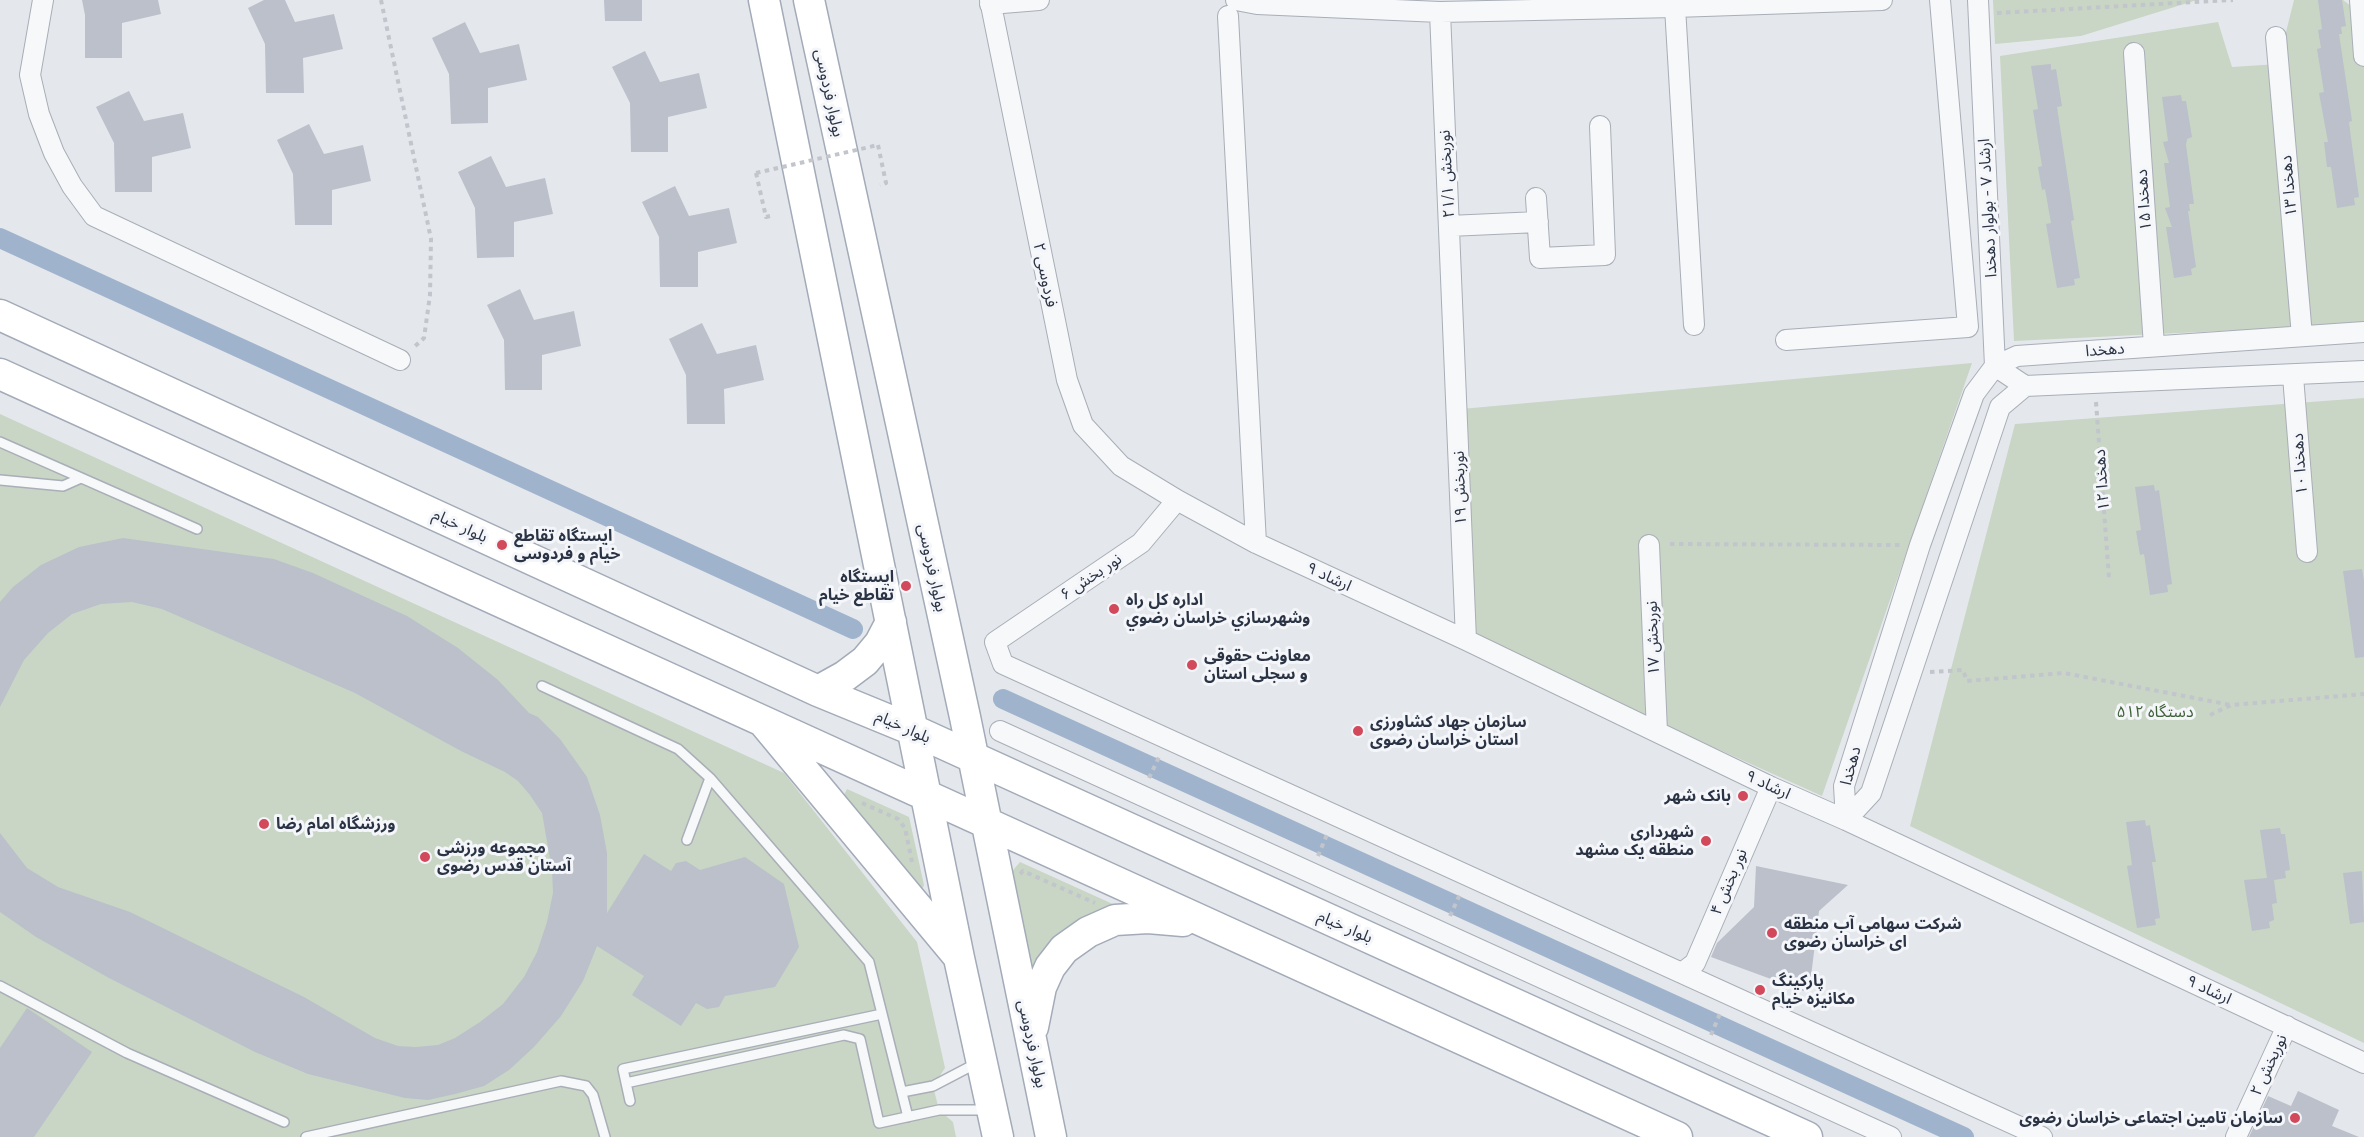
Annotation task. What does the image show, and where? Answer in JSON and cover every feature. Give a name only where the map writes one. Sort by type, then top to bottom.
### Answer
[{"type":"main road","points":[[764,0],[959,958],[996,1124]]},
{"type":"main road","name":"بولوار فردوسی","points":[[809,0],[974,759],[985,823],[1051,1137]]},
{"type":"main road","name":"بلوار خیام","points":[[0,315],[818,691],[913,730],[1807,1137]]},
{"type":"main road","points":[[0,374],[1677,1137]]},
{"type":"main road","points":[[818,691],[846,676],[865,661],[880,643],[891,622]]},
{"type":"main road","points":[[761,720],[959,958]]},
{"type":"main road","points":[[1031,1039],[1041,987],[1050,967],[1064,949],[1088,932],[1115,920],[1148,918],[1213,927]]},
{"type":"street","points":[[43,0],[30,75],[39,114],[54,153],[72,186],[94,216],[400,360]]},
{"type":"street","points":[[989,1],[1039,0]]},
{"type":"street","points":[[1256,543],[1232,8],[1257,4],[1440,12],[1882,0]]},
{"type":"street","points":[[1786,340],[1968,327],[1940,0]]},
{"type":"street","points":[[2360,0],[2364,56]]},
{"type":"street","name":"فردوسی ۲","points":[[989,1],[1067,380],[1083,425],[1121,466],[1177,500]]},
{"type":"street","points":[[1675,7],[1694,325]]},
{"type":"street","name":"ارشاد ۷ - بولوار دهخدا","points":[[1978,7],[1995,366]]},
{"type":"street","name":"نوربخش ۲۱/۱","points":[[1440,12],[1455,336]]},
{"type":"street","name":"دهخدا ۱۳","points":[[2276,37],[2302,336]]},
{"type":"street","name":"دهخدا ۱۵","points":[[2134,53],[2154,346]]},
{"type":"street","points":[[1536,198],[1540,258],[1605,255],[1600,126]]},
{"type":"street","points":[[1449,226],[1538,222]]},
{"type":"street","name":"دهخدا","points":[[1846,820],[1844,786],[1920,545],[1974,394],[1995,366],[2017,356],[2364,332]]},
{"type":"street","name":"نوربخش ۱۹","points":[[1455,336],[1466,640]]},
{"type":"street","points":[[1995,366],[2025,386]]},
{"type":"street","name":"دهخدا","points":[[1846,820],[1871,793],[2000,407],[2025,386],[2293,376],[2364,371]]},
{"type":"street","name":"دهخدا ۱۰","points":[[2293,376],[2307,552]]},
{"type":"street","name":"ارشاد ۹","points":[[1177,500],[1256,543],[1466,640],[1771,787],[2364,1063]]},
{"type":"street","name":"نور بخش ۶","points":[[1168,739],[1003,664],[995,642],[1141,543],[1177,500]]},
{"type":"street","name":"نوربخش ۱۷","points":[[1649,545],[1657,732]]},
{"type":"street","points":[[1000,731],[1891,1137]]},
{"type":"street","points":[[1168,739],[2042,1137]]},
{"type":"street","name":"نور بخش ۴","points":[[1683,973],[1695,963],[1771,787]]},
{"type":"street","name":"نوربخش ۲","points":[[2236,1137],[2287,1026]]},
{"type":"lane","points":[[0,442],[197,529]]},
{"type":"lane","points":[[0,480],[63,486],[81,478]]},
{"type":"lane","points":[[542,686],[678,750],[710,778],[868,962],[908,1117]]},
{"type":"lane","points":[[687,840],[710,778]]},
{"type":"lane","points":[[0,986],[128,1053],[284,1122]]},
{"type":"lane","points":[[630,1101],[623,1069],[882,1014]]},
{"type":"lane","points":[[626,1083],[844,1035],[860,1039],[879,1123],[939,1110],[996,1124]]},
{"type":"lane","points":[[902,1092],[933,1086],[982,1060]]},
{"type":"lane","points":[[306,1137],[561,1081],[586,1086],[593,1095],[605,1137]]},
{"type":"path","points":[[381,0],[431,239],[430,295],[424,338],[400,360]]},
{"type":"path","points":[[1978,7],[2233,0]]},
{"type":"path","points":[[770,216],[766,217],[756,172],[878,145],[886,183],[880,185]]},
{"type":"path","name":"دهخدا ۱۲","points":[[2095,383],[2109,578]]},
{"type":"path","points":[[1670,544],[1920,545]]},
{"type":"path","points":[[1911,673],[1963,670],[1967,681],[2064,673],[2231,705],[2364,694]]},
{"type":"path","points":[[2210,715],[2231,705]]},
{"type":"path","points":[[1141,795],[1168,739]]},
{"type":"path","points":[[1311,873],[1336,815]]},
{"type":"path","points":[[1016,878],[1023,871],[1095,903],[1115,920]]},
{"type":"path","points":[[1442,933],[1468,876]]},
{"type":"path","points":[[1703,1052],[1729,994]]},
{"type":"green space","points":[[1993,0],[2197,0],[2081,36],[1995,44]]},
{"type":"green space","points":[[2294,0],[2343,0],[2364,16],[2364,324],[2014,341],[2000,56],[2218,22],[2232,67],[2278,64]]},
{"type":"green space","points":[[1972,363],[1822,796],[1473,639],[1461,409]]},
{"type":"green space","name":"۵۱۲ دستگاه","points":[[2364,398],[2364,1043],[1910,826],[2015,424]]},
{"type":"green space","name":"مجموعه ورزشی آستان قدس رضوی","points":[[0,414],[784,773],[917,942],[945,1068],[933,1086],[939,1110],[953,1122],[956,1137],[0,1137]]},
{"type":"green space","points":[[847,789],[909,817],[924,885],[922,890],[843,797]]},
{"type":"green space","points":[[1020,862],[1115,905],[1030,978],[1008,876]]},
{"type":"building","points":[[82,0],[158,0],[161,14],[122,23],[122,58],[85,58],[85,15]]},
{"type":"building","points":[[264,0],[285,0],[295,22],[334,14],[343,49],[303,58],[304,93],[266,93],[265,44],[248,8]]},
{"type":"building","points":[[604,0],[642,0],[642,21],[605,21]]},
{"type":"building","points":[[2318,0],[2342,0],[2346,26],[2341,27],[2342,34],[2339,34],[2352,121],[2349,122],[2359,197],[2354,198],[2355,205],[2337,208],[2331,167],[2327,167],[2324,142],[2328,142],[2319,93],[2324,92],[2317,49],[2321,48],[2318,30],[2322,29]]},
{"type":"building","points":[[465,22],[480,53],[519,44],[527,80],[488,88],[488,123],[451,124],[449,74],[432,38]]},
{"type":"building","points":[[645,51],[660,82],[699,73],[707,108],[668,117],[668,152],[631,152],[630,103],[612,67]]},
{"type":"building","points":[[2051,64],[2051,70],[2056,69],[2062,106],[2057,107],[2080,278],[2074,279],[2075,285],[2057,288],[2046,224],[2051,223],[2045,189],[2042,190],[2038,167],[2042,166],[2033,110],[2038,109],[2031,66]]},
{"type":"building","points":[[129,91],[144,121],[183,113],[191,148],[152,157],[152,192],[115,192],[114,143],[96,107]]},
{"type":"building","points":[[2181,95],[2182,101],[2186,101],[2192,137],[2187,139],[2186,145],[2194,204],[2189,204],[2190,211],[2188,211],[2196,267],[2191,269],[2192,275],[2174,278],[2166,227],[2172,227],[2165,208],[2170,207],[2164,163],[2169,163],[2163,142],[2168,141],[2162,97]]},
{"type":"building","points":[[309,124],[324,154],[363,145],[371,181],[332,190],[332,225],[295,225],[293,174],[277,140]]},
{"type":"building","points":[[491,156],[506,187],[545,178],[553,214],[514,222],[514,257],[477,258],[475,208],[458,172]]},
{"type":"building","points":[[675,186],[689,216],[729,208],[737,243],[698,252],[698,287],[660,287],[659,237],[642,202]]},
{"type":"building","points":[[520,289],[534,320],[574,311],[581,346],[542,355],[542,390],[505,390],[504,340],[487,305]]},
{"type":"building","points":[[702,323],[717,354],[756,345],[764,380],[724,389],[725,424],[687,424],[686,375],[669,339]]},
{"type":"building","points":[[2154,485],[2155,491],[2159,490],[2172,584],[2167,585],[2168,592],[2150,595],[2144,554],[2140,555],[2136,531],[2141,530],[2135,487]]},
{"type":"building","points":[[123,538],[274,559],[313,573],[407,616],[458,648],[498,680],[529,713],[538,717],[560,739],[587,777],[600,815],[607,853],[607,913],[644,854],[671,871],[676,863],[686,861],[700,870],[745,857],[784,884],[799,947],[775,987],[725,996],[719,1007],[707,1009],[696,1003],[681,1026],[632,995],[644,976],[597,946],[583,981],[561,1016],[534,1047],[509,1070],[484,1086],[428,1100],[405,1098],[308,1074],[255,1052],[109,978],[36,937],[0,912],[0,833],[27,868],[58,887],[130,912],[304,997],[375,1038],[398,1046],[416,1047],[438,1045],[455,1038],[503,1004],[524,977],[537,952],[547,922],[553,893],[552,870],[542,813],[518,781],[355,693],[162,609],[132,602],[101,604],[72,614],[48,633],[24,660],[0,707],[0,602],[13,587],[41,565],[79,547]]},
{"type":"building","points":[[2362,569],[2364,657],[2355,658],[2343,571]]},
{"type":"building","points":[[2145,820],[2146,826],[2150,825],[2156,862],[2152,862],[2160,918],[2155,919],[2156,925],[2137,928],[2127,866],[2132,865],[2126,822]]},
{"type":"building","points":[[2280,828],[2281,834],[2285,834],[2290,870],[2285,871],[2286,878],[2274,880],[2277,903],[2272,904],[2274,920],[2269,922],[2270,928],[2252,931],[2244,880],[2267,878],[2260,830]]},
{"type":"building","name":"شرکت سهامی آب منطقه ای خراسان رضوی","points":[[1756,866],[1848,885],[1819,911],[1809,993],[1711,957],[1717,943],[1754,907]]},
{"type":"building","points":[[2362,871],[2364,922],[2350,924],[2343,873]]},
{"type":"building","points":[[27,1008],[92,1052],[34,1137],[0,1137],[0,1048]]},
{"type":"building","name":"سازمان تامین اجتماعی خراسان رضوی","points":[[2298,1091],[2339,1110],[2332,1126],[2359,1137],[2249,1137],[2268,1096],[2291,1106]]},
{"type":"waterway","points":[[0,238],[853,629]]},
{"type":"waterway","points":[[1003,699],[1964,1137]]},
{"type":"place","name":"ایستگاه تقاطع خیام و فردوسی","points":[[502,545]]},
{"type":"place","name":"ایستگاه تقاطع خیام","points":[[906,586]]},
{"type":"place","name":"اداره كل راه وشهرسازي خراسان رضوي","points":[[1114,609]]},
{"type":"place","name":"معاونت حقوقی و سجلی استان","points":[[1192,665]]},
{"type":"place","name":"سازمان جهاد کشاورزی استان خراسان رضوی","points":[[1358,731]]},
{"type":"place","name":"بانک شهر","points":[[1743,796]]},
{"type":"place","name":"ورزشگاه امام رضا","points":[[264,824]]},
{"type":"place","name":"شهرداری منطقه یک مشهد","points":[[1706,841]]},
{"type":"place","name":"مجموعه ورزشی آستان قدس رضوی","points":[[425,857]]},
{"type":"place","name":"شرکت سهامی آب منطقه ای خراسان رضوی","points":[[1772,933]]},
{"type":"place","name":"پارکینگ مکانیزه خیام","points":[[1760,990]]},
{"type":"place","name":"سازمان تامین اجتماعی خراسان رضوی","points":[[2295,1118]]}]
